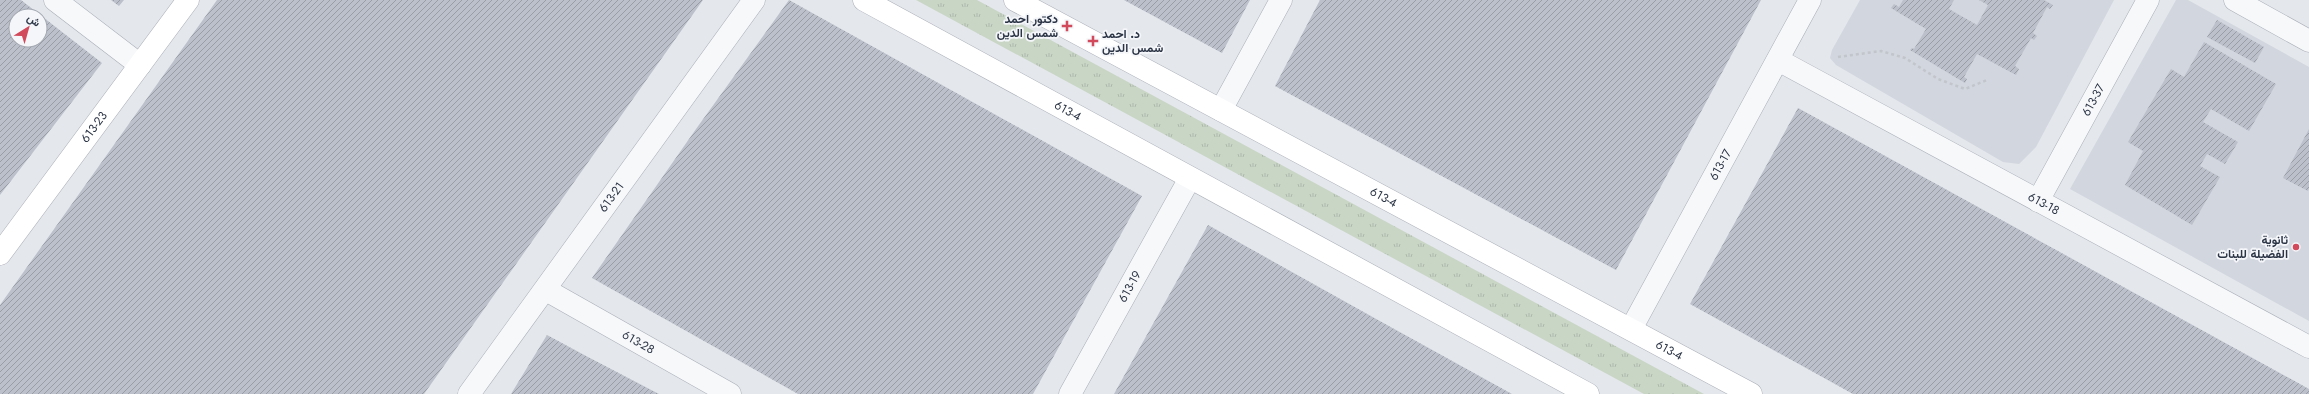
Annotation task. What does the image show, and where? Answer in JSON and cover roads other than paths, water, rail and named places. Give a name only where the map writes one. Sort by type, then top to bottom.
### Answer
[{"type":"street","points":[[55,0],[140,65]]},
{"type":"street","name":"613-23","points":[[0,254],[188,0]]},
{"type":"street","name":"613-21","points":[[468,394],[546,290],[754,0]]},
{"type":"street","name":"613-4","points":[[864,0],[1588,394]]},
{"type":"street","name":"613-4","points":[[1015,0],[1751,394]]},
{"type":"street","points":[[1220,110],[1281,0]]},
{"type":"street","name":"613-17","points":[[1631,329],[1810,0]]},
{"type":"street","name":"613-37","points":[[2038,201],[2148,0]]},
{"type":"street","points":[[2235,0],[2309,41]]},
{"type":"street","name":"613-18","points":[[1778,60],[2309,347]]},
{"type":"street","name":"613-19","points":[[1070,394],[1190,178]]},
{"type":"street","name":"613-28","points":[[546,290],[730,394]]},
{"type":"place","name":"دكتور احمد شمس الدين","points":[[1067,26]]},
{"type":"place","name":"د. احمد شمس الدين","points":[[1093,41]]},
{"type":"place","name":"ثانوية الفضيلة للبنات","points":[[2296,247]]}]
